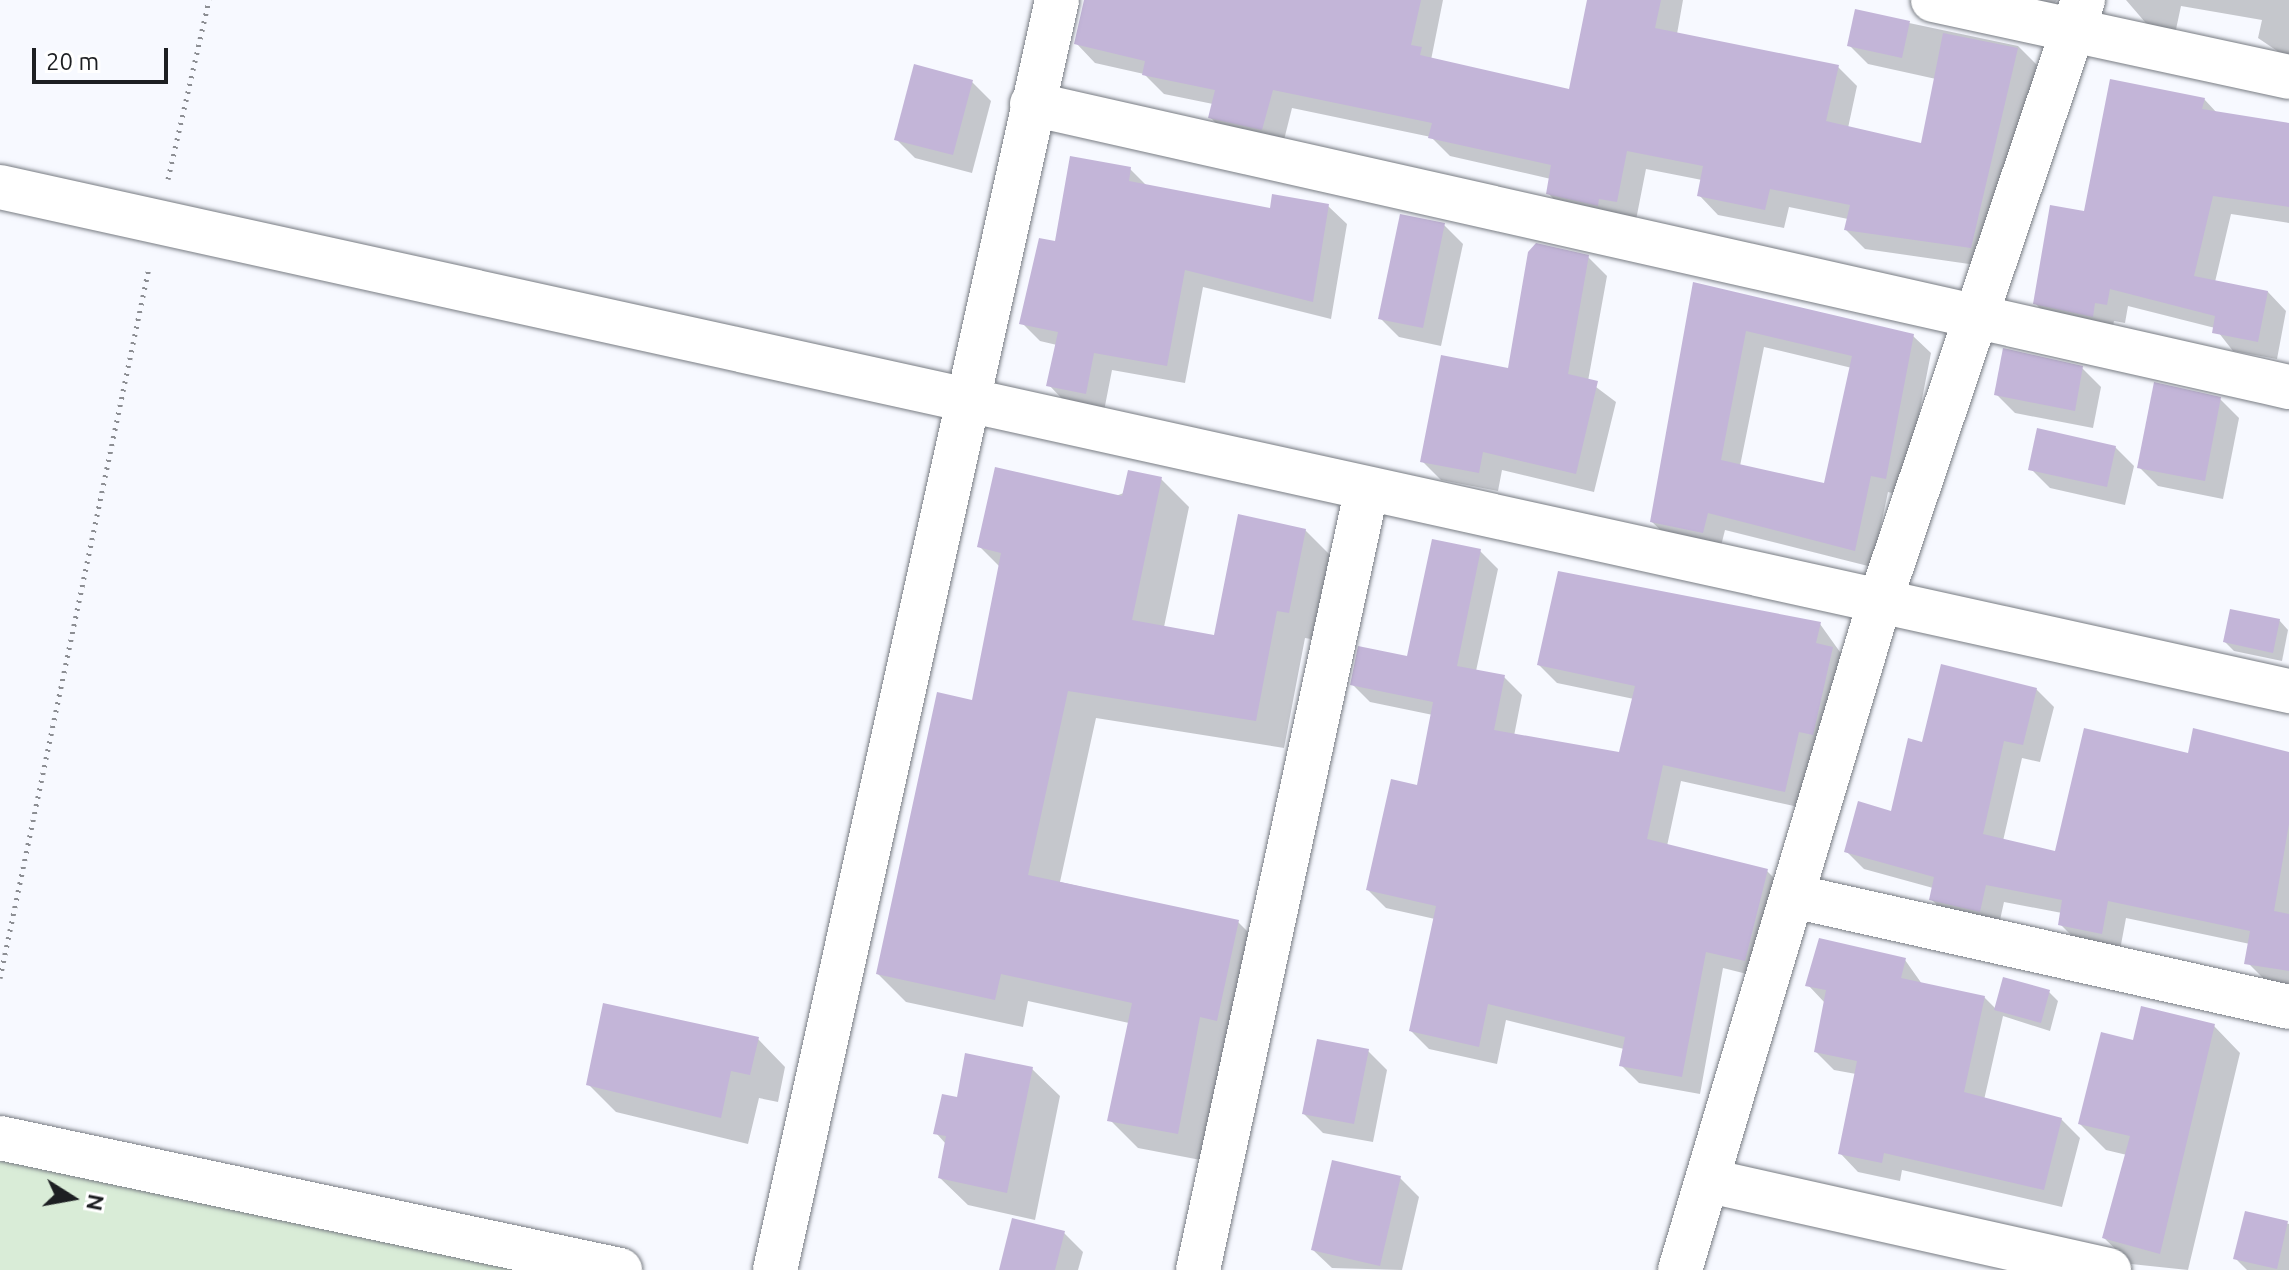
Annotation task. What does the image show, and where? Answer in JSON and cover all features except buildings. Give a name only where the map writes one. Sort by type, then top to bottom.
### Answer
[{"type":"street","points":[[775,1270],[1057,0]]},
{"type":"street","points":[[1933,0],[2079,15],[2289,77]]},
{"type":"street","points":[[1680,1270],[1710,1181],[1879,604],[2079,15]]},
{"type":"street","points":[[1032,104],[2289,387]]},
{"type":"street","points":[[0,187],[967,396],[1366,492],[2289,691]]},
{"type":"street","points":[[1198,1270],[1366,492]]},
{"type":"street","points":[[1793,896],[2289,1007]]},
{"type":"street","points":[[0,1138],[620,1270]]},
{"type":"street","points":[[1710,1181],[2109,1270]]},
{"type":"path","points":[[0,978],[159,221],[209,0]]},
{"type":"green space","points":[[0,1155],[536,1270],[0,1270]]}]
